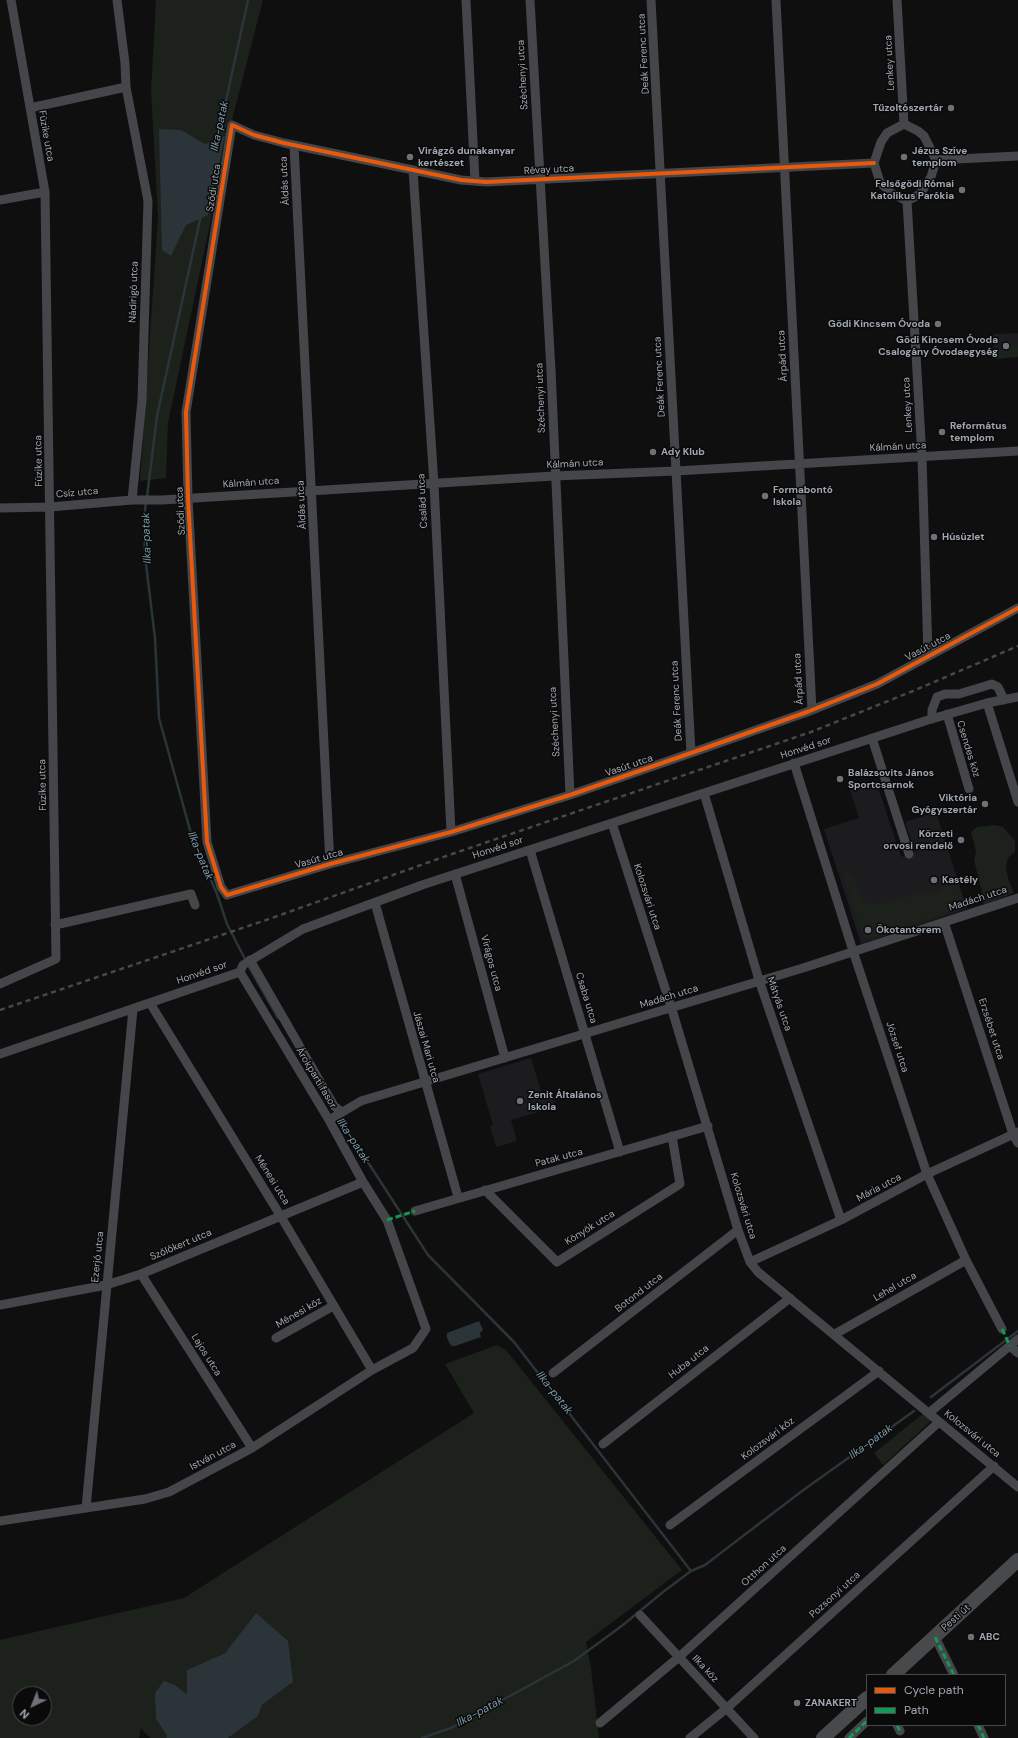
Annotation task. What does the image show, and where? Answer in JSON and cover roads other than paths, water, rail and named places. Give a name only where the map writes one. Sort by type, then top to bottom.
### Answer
[{"type":"main road","name":"Pesti út","points":[[894,1674],[1018,1560]]},
{"type":"main road","points":[[823,1738],[866,1699]]},
{"type":"street","name":"Füzike utca","points":[[0,984],[56,959],[45,192],[11,0]]},
{"type":"street","name":"Nádirigó utca","points":[[116,0],[125,63],[126,87],[148,201],[142,400],[137,500]]},
{"type":"street","points":[[466,0],[475,181]]},
{"type":"street","name":"Széchenyi utca","points":[[530,0],[551,370],[554,476],[570,795]]},
{"type":"street","name":"Deák Ferenc utca","points":[[651,0],[662,173],[691,753]]},
{"type":"street","name":"Árpád utca","points":[[776,0],[812,710]]},
{"type":"street","name":"Lenkey utca","points":[[897,0],[904,124]]},
{"type":"street","points":[[30,108],[126,87]]},
{"type":"street","points":[[904,124],[918,130],[924,136],[936,160],[931,177],[920,194],[907,201],[890,193],[880,182],[874,162],[880,142],[887,133],[904,124]]},
{"type":"street","name":"Révay utca","points":[[232,125],[254,135],[294,145],[413,170],[486,182],[539,178],[874,162]]},
{"type":"street","name":"Sződi utca","points":[[227,895],[221,887],[207,842],[188,498],[186,412],[232,125]]},
{"type":"street","name":"Áldás utca","points":[[294,145],[330,864]]},
{"type":"street","points":[[936,160],[1018,156]]},
{"type":"street","name":"Család utca","points":[[413,170],[434,484],[452,832]]},
{"type":"street","points":[[0,200],[45,192]]},
{"type":"street","name":"Lenkey utca","points":[[907,201],[922,457],[928,655]]},
{"type":"street","name":"Kálmán utca","points":[[137,500],[162,500],[554,476],[676,471],[1018,451]]},
{"type":"street","name":"Csíz utca","points":[[0,508],[50,507],[137,500]]},
{"type":"street","name":"Vasút utca","points":[[227,895],[330,864],[452,832],[570,795],[812,710],[877,684],[928,655],[1018,608]]},
{"type":"street","points":[[932,719],[932,710],[937,697],[945,694],[959,694],[992,684],[998,687],[1004,700]]},
{"type":"street","name":"Honvéd sor","points":[[0,1054],[150,1003],[246,965],[303,929],[374,902],[704,792],[947,714],[1018,697]]},
{"type":"street","points":[[988,703],[1018,802]]},
{"type":"street","name":"Csendes köz","points":[[947,714],[969,789]]},
{"type":"street","points":[[872,738],[909,854]]},
{"type":"street","name":"József utca","points":[[794,763],[853,951],[927,1174],[966,1260],[1002,1329]]},
{"type":"street","name":"Mátyás utca","points":[[704,792],[759,980],[841,1220]]},
{"type":"street","name":"Kolozsvári utca","points":[[612,823],[708,1126],[738,1230],[750,1262],[758,1272],[1018,1486]]},
{"type":"street","name":"Csaba utca","points":[[530,850],[620,1152]]},
{"type":"street","name":"Virágos utca","points":[[455,874],[505,1058]]},
{"type":"street","points":[[55,925],[191,894],[196,904]]},
{"type":"street","name":"Madách utca","points":[[336,1116],[361,1101],[586,1034],[1018,898]]},
{"type":"street","name":"Jászai Mari utca","points":[[374,902],[424,1083],[458,1197]]},
{"type":"street","name":"Erzsébet utca","points":[[944,922],[1016,1133],[1018,1143]]},
{"type":"street","name":"Árokparti fasor","points":[[246,965],[334,1106],[336,1116]]},
{"type":"street","name":"Árokparti fasor","points":[[246,965],[336,1116],[363,1182],[387,1220],[426,1329],[413,1348]]},
{"type":"street","name":"Ménesi utca","points":[[150,1003],[280,1215],[372,1370]]},
{"type":"street","name":"Ezerjó utca","points":[[86,1508],[133,1009]]},
{"type":"street","name":"Patak utca","points":[[415,1211],[458,1197],[708,1126]]},
{"type":"street","name":"Mária utca","points":[[750,1262],[841,1220],[927,1174],[1016,1133]]},
{"type":"street","name":"Könyök utca","points":[[485,1190],[557,1262],[680,1184],[672,1136]]},
{"type":"street","name":"Szőlőkert utca","points":[[0,1305],[106,1285],[141,1274],[280,1215],[363,1182]]},
{"type":"street","name":"Botond utca","points":[[553,1373],[738,1230]]},
{"type":"street","name":"Lehel utca","points":[[835,1334],[966,1260]]},
{"type":"street","name":"Lajos utca","points":[[141,1274],[252,1448]]},
{"type":"street","name":"Huba utca","points":[[603,1444],[790,1298]]},
{"type":"street","name":"Ménesi köz","points":[[276,1338],[333,1306]]},
{"type":"street","points":[[926,1410],[1018,1340]]},
{"type":"street","points":[[1010,1346],[1018,1354]]},
{"type":"street","name":"István utca","points":[[0,1521],[145,1499],[169,1492],[252,1448],[372,1370],[413,1348]]},
{"type":"street","name":"Kolozsvári köz","points":[[670,1525],[879,1371]]},
{"type":"street","name":"Otthon utca","points":[[600,1723],[679,1658],[939,1422]]},
{"type":"street","name":"Pozsonyi utca","points":[[690,1738],[727,1708],[994,1466]]},
{"type":"street","name":"Ilka köz","points":[[640,1615],[754,1738]]},
{"type":"street","points":[[935,1637],[954,1674]]},
{"type":"street","points":[[849,1738],[866,1722]]},
{"type":"street","points":[[978,1726],[984,1738]]},
{"type":"waterway","name":"Ilka-patak","points":[[217,142],[248,0]]},
{"type":"waterway","name":"Ilka-patak","points":[[147,497],[157,416],[201,215]]},
{"type":"waterway","name":"Ilka-patak","points":[[146,502],[144,517],[145,556],[155,638],[159,718],[190,830],[217,894],[227,924],[246,961]]},
{"type":"waterway","name":"Ilka-patak","points":[[249,967],[278,1018]]},
{"type":"waterway","name":"Ilka-patak","points":[[338,1116],[428,1255],[514,1342],[691,1571]]},
{"type":"waterway","name":"Ilka-patak","points":[[931,1397],[1018,1331]]},
{"type":"waterway","name":"Ilka-patak","points":[[422,1738],[451,1728],[574,1661],[623,1625],[691,1571],[705,1565],[802,1491],[914,1411]]},
{"type":"railway","points":[[0,1010],[811,732],[913,691],[1018,646]]},
{"type":"place","name":"Tűzoltószertár","points":[[951,108]]},
{"type":"place","name":"Virágzó dunakanyar kertészet","points":[[410,157]]},
{"type":"place","name":"Jézus Szíve templom","points":[[904,157]]},
{"type":"place","name":"Felsőgödi Római Katolikus Parókia","points":[[962,190]]},
{"type":"place","name":"Gödi Kincsem Óvoda","points":[[938,324]]},
{"type":"place","name":"Gödi Kincsem Óvoda Csalogány Óvodaegység","points":[[1006,346]]},
{"type":"place","name":"Református templom","points":[[942,432]]},
{"type":"place","name":"Ady Klub","points":[[653,452]]},
{"type":"place","name":"Formabontó Iskola","points":[[765,496]]},
{"type":"place","name":"Húsüzlet","points":[[934,537]]},
{"type":"place","name":"Balázsovits János Sportcsarnok","points":[[840,779]]},
{"type":"place","name":"Viktória Gyógyszertár","points":[[985,804]]},
{"type":"place","name":"Körzeti orvosi rendelő","points":[[961,840]]},
{"type":"place","name":"Kastély","points":[[934,880]]},
{"type":"place","name":"Ökotanterem","points":[[868,930]]},
{"type":"place","name":"Zenit Általános Iskola","points":[[520,1101]]},
{"type":"place","name":"ABC","points":[[971,1637]]},
{"type":"place","name":"ZANAKERT","points":[[797,1703]]}]
